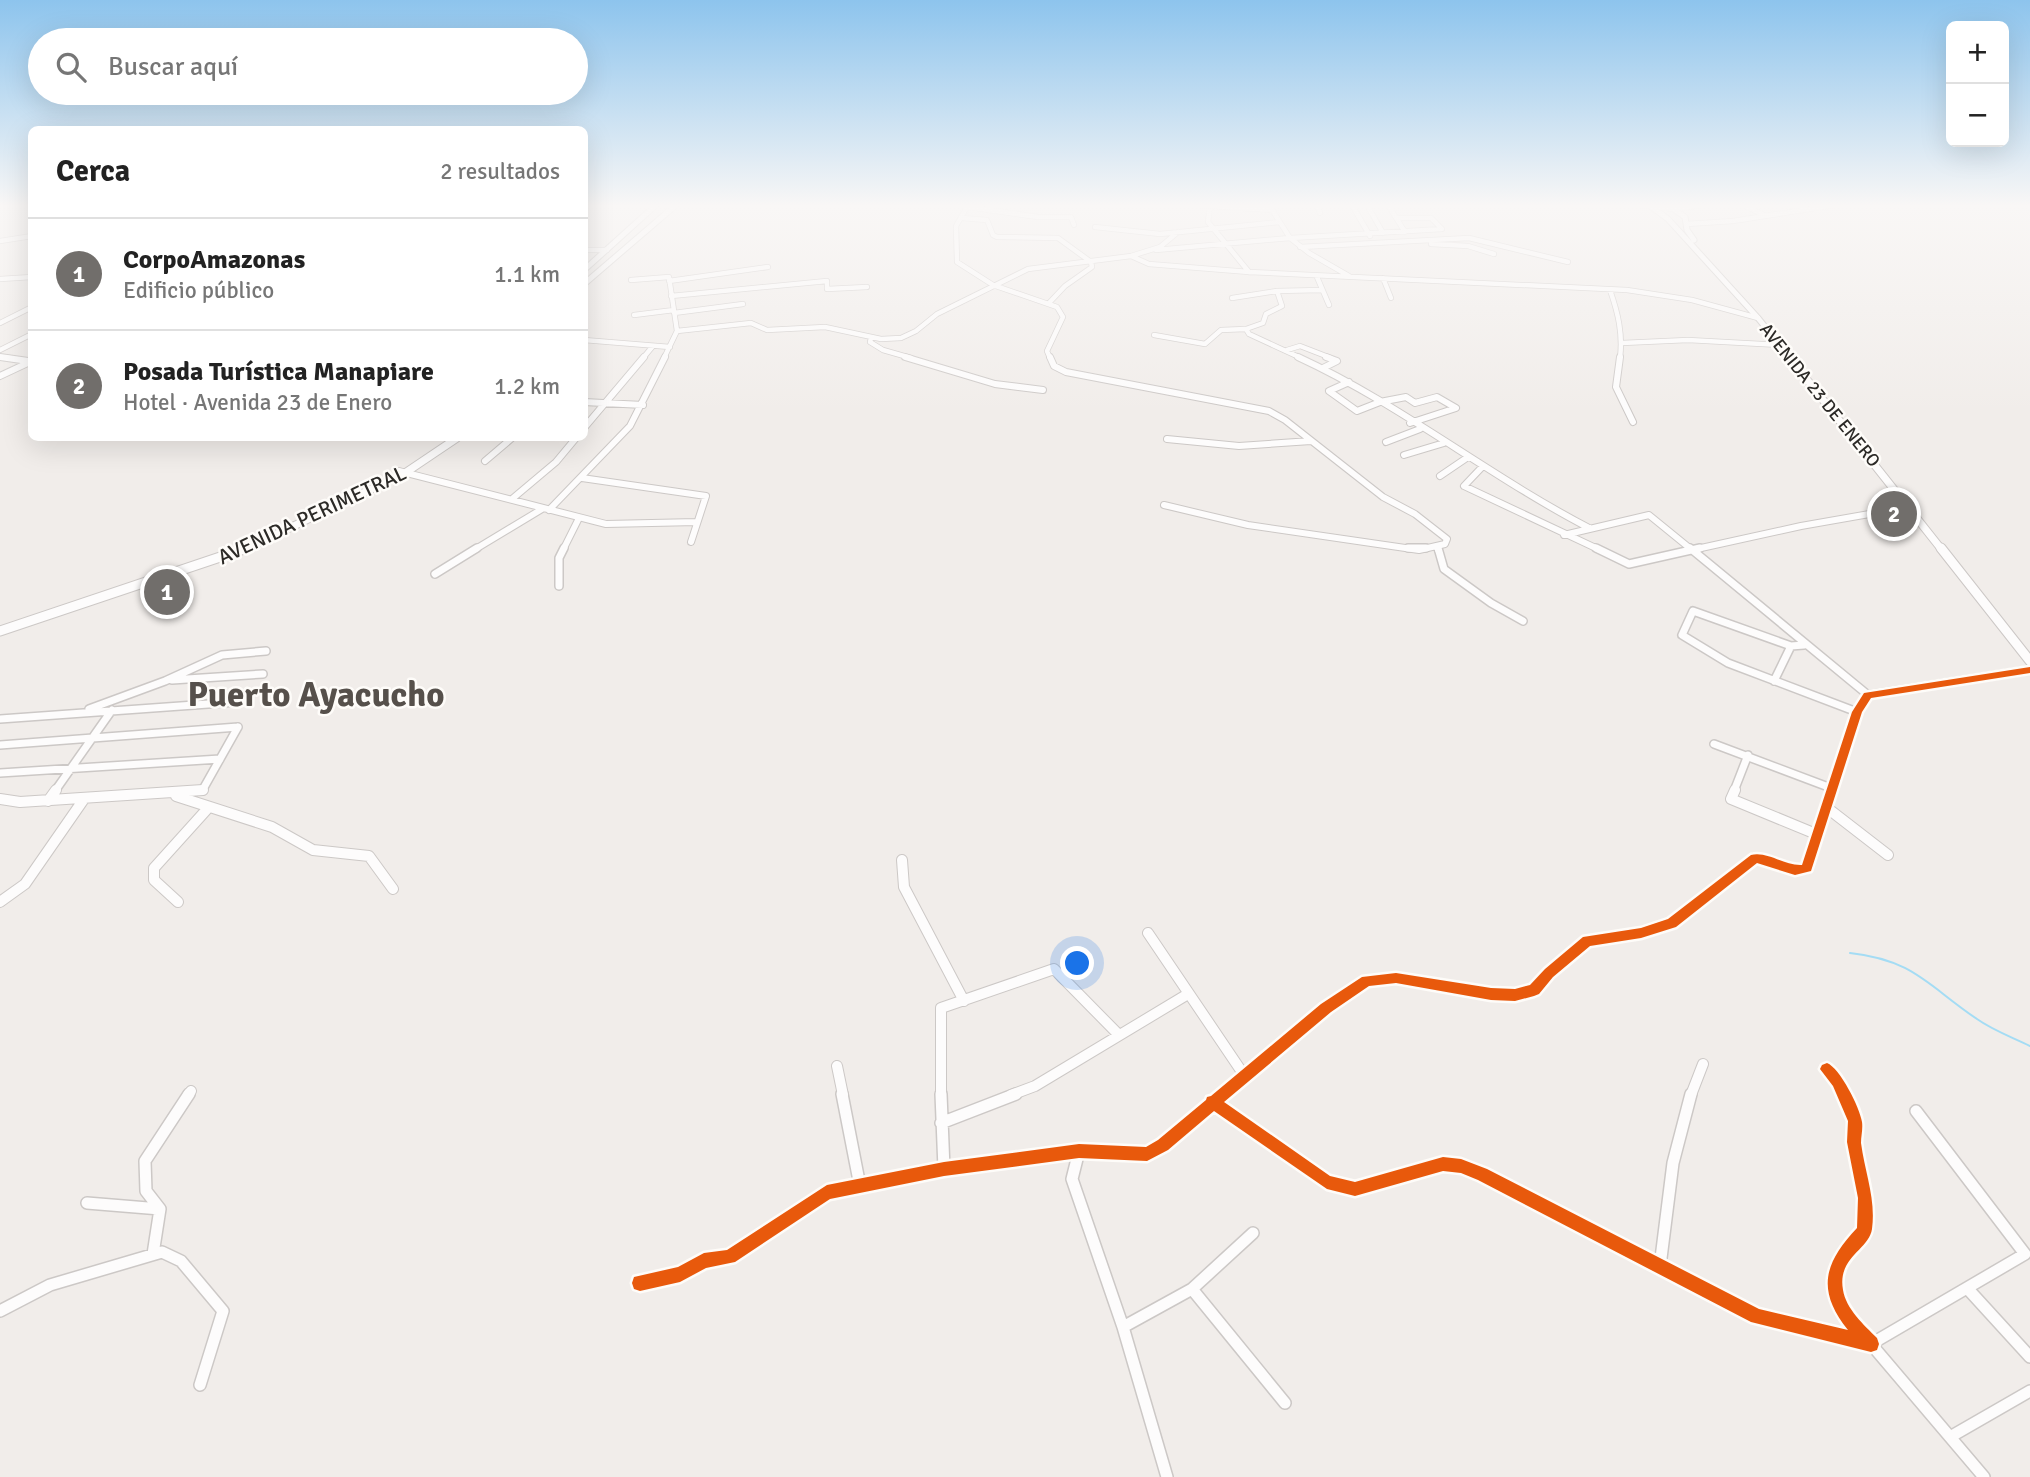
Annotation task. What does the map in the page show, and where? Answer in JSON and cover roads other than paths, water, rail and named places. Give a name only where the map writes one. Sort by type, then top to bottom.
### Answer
[{"type":"main road","points":[[588,280],[596,274]]},
{"type":"main road","name":"AVENIDA 23 DE ENERO","points":[[1718,274],[1780,345],[2030,661]]},
{"type":"main road","name":"AVENIDA 23 DE ENERO","points":[[1724,274],[1871,451],[2030,652]]},
{"type":"main road","name":"AVENIDA PERIMETRAL","points":[[0,624],[234,550],[402,472],[445,441]]},
{"type":"main road","name":"AVENIDA PERIMETRAL","points":[[0,631],[237,553],[402,472],[452,441]]},
{"type":"street","points":[[669,281],[719,274]]},
{"type":"street","points":[[970,274],[995,287],[1057,307],[1063,317],[1047,351],[1054,366],[1066,372],[1255,407],[1285,420],[1382,497],[1415,514],[1447,539],[1444,544],[1419,550],[1248,525],[1164,505]]},
{"type":"street","points":[[677,331],[751,323],[761,331],[822,327],[886,339],[915,333],[937,314],[995,287],[1016,274]]},
{"type":"street","points":[[1049,303],[1065,286],[1082,274]]},
{"type":"street","points":[[1282,274],[1610,290],[1692,300],[1758,318]]},
{"type":"street","points":[[1345,274],[1350,277]]},
{"type":"street","points":[[1317,276],[1329,305]]},
{"type":"street","points":[[0,279],[28,277]]},
{"type":"street","points":[[435,574],[545,510],[582,478],[630,426],[643,405],[677,331],[669,278],[631,280]]},
{"type":"street","points":[[1383,278],[1391,298]]},
{"type":"street","points":[[671,296],[827,281],[827,289],[867,287]]},
{"type":"street","points":[[1232,298],[1277,291],[1321,290]]},
{"type":"street","points":[[1610,290],[1618,312],[1622,343],[1616,387],[1633,422]]},
{"type":"street","points":[[1154,335],[1205,344],[1221,330],[1246,330],[1263,323],[1266,314],[1282,306],[1277,291]]},
{"type":"street","points":[[634,315],[743,304]]},
{"type":"street","points":[[0,323],[28,309]]},
{"type":"street","points":[[0,314],[14,316]]},
{"type":"street","points":[[1246,330],[1249,334],[1349,382],[1539,502],[1590,527]]},
{"type":"street","points":[[0,350],[28,336]]},
{"type":"street","points":[[871,338],[870,342],[894,354],[995,384],[1043,390]]},
{"type":"street","points":[[588,340],[670,347]]},
{"type":"street","points":[[1622,343],[1688,340],[1780,345]]},
{"type":"street","points":[[588,423],[653,346]]},
{"type":"street","points":[[1287,350],[1300,346],[1337,360],[1323,369]]},
{"type":"street","points":[[0,357],[28,362]]},
{"type":"street","points":[[0,377],[28,363]]},
{"type":"street","points":[[1349,382],[1329,391],[1357,411],[1380,402],[1406,397],[1434,416]]},
{"type":"street","points":[[1410,423],[1456,408],[1437,397],[1415,403]]},
{"type":"street","points":[[588,402],[643,405]]},
{"type":"street","points":[[1385,442],[1420,429]]},
{"type":"street","points":[[1167,439],[1205,446],[1275,446],[1311,441]]},
{"type":"street","points":[[485,461],[508,441]]},
{"type":"street","points":[[512,499],[556,462],[574,441]]},
{"type":"street","points":[[1404,455],[1444,443]]},
{"type":"street","points":[[1440,476],[1468,457]]},
{"type":"street","points":[[1483,466],[1464,482],[1464,486],[1629,564],[1801,526],[1909,507]]},
{"type":"street","points":[[402,472],[606,524],[697,522]]},
{"type":"street","points":[[582,478],[706,496],[691,542]]},
{"type":"street","points":[[1564,535],[1649,515],[1868,695],[2030,670]]},
{"type":"street","points":[[559,586],[559,558],[579,519]]},
{"type":"street","points":[[1437,546],[1444,569],[1491,603],[1523,621]]},
{"type":"street","points":[[1804,645],[1791,646],[1693,611],[1682,635],[1728,663],[1857,712]]},
{"type":"street","points":[[1774,681],[1791,646]]},
{"type":"street","points":[[79,713],[165,681],[222,654],[266,651]]},
{"type":"street","points":[[165,681],[263,674]]},
{"type":"street","points":[[640,1283],[680,1274],[704,1261],[730,1257],[827,1192],[944,1170],[1079,1151],[1147,1154],[1163,1146],[1244,1074],[1325,1008],[1367,981],[1396,978],[1491,994],[1516,995],[1534,990],[1549,973],[1587,941],[1641,933],[1672,923],[1755,858],[1796,871],[1804,870],[1857,712],[1868,695]]},
{"type":"street","points":[[0,719],[236,702]]},
{"type":"street","points":[[48,801],[112,710]]},
{"type":"street","points":[[0,745],[238,727],[202,791],[48,801],[20,802],[0,799]]},
{"type":"street","points":[[1714,744],[1831,788]]},
{"type":"street","points":[[1748,755],[1731,799],[1816,834]]},
{"type":"street","points":[[0,774],[220,760]]},
{"type":"street","points":[[170,793],[272,827],[313,850],[369,856],[393,889]]},
{"type":"street","points":[[0,902],[25,884],[84,799]]},
{"type":"street","points":[[178,902],[154,880],[154,868],[209,807]]},
{"type":"street","points":[[1826,807],[1888,855]]},
{"type":"street","points":[[902,860],[904,887],[964,1001]]},
{"type":"street","points":[[1149,933],[1244,1074]]},
{"type":"street","points":[[944,1170],[941,1123],[941,1008],[1054,969],[1118,1034]]},
{"type":"street","points":[[941,1123],[1035,1086],[1188,994]]},
{"type":"street","points":[[1660,1266],[1663,1228],[1679,1133],[1690,1092],[1703,1064]]},
{"type":"street","points":[[837,1066],[860,1186]]},
{"type":"street","points":[[1827,1069],[1838,1082],[1855,1121],[1854,1143],[1865,1198],[1864,1231],[1848,1246],[1836,1268],[1835,1299],[1847,1319],[1871,1343],[1984,1477]]},
{"type":"street","points":[[153,1254],[160,1209],[146,1191],[145,1161],[191,1091]]},
{"type":"street","points":[[1212,1102],[1327,1182],[1342,1188],[1355,1189],[1443,1164],[1461,1166],[1482,1174],[1757,1316],[1871,1343],[2025,1254],[1916,1111]]},
{"type":"street","points":[[1079,1151],[1072,1179],[1123,1327],[1167,1477]]},
{"type":"street","points":[[87,1203],[160,1209]]},
{"type":"street","points":[[1123,1327],[1192,1289],[1253,1233]]},
{"type":"street","points":[[0,1311],[50,1285],[162,1252],[181,1261],[223,1311],[200,1385]]},
{"type":"street","points":[[1967,1288],[2030,1357]]},
{"type":"street","points":[[1192,1289],[1285,1403]]},
{"type":"street","points":[[1950,1437],[2030,1391]]},
{"type":"waterway","points":[[1850,953],[1872,956],[1905,968],[1983,1023],[2030,1046]]},
{"type":"place","name":"Posada Turística Manapiare","points":[[1894,514]]},
{"type":"place","name":"CorpoAmazonas","points":[[167,592]]},
{"type":"district","name":"Puerto Ayacucho","points":[[316,694]]}]
